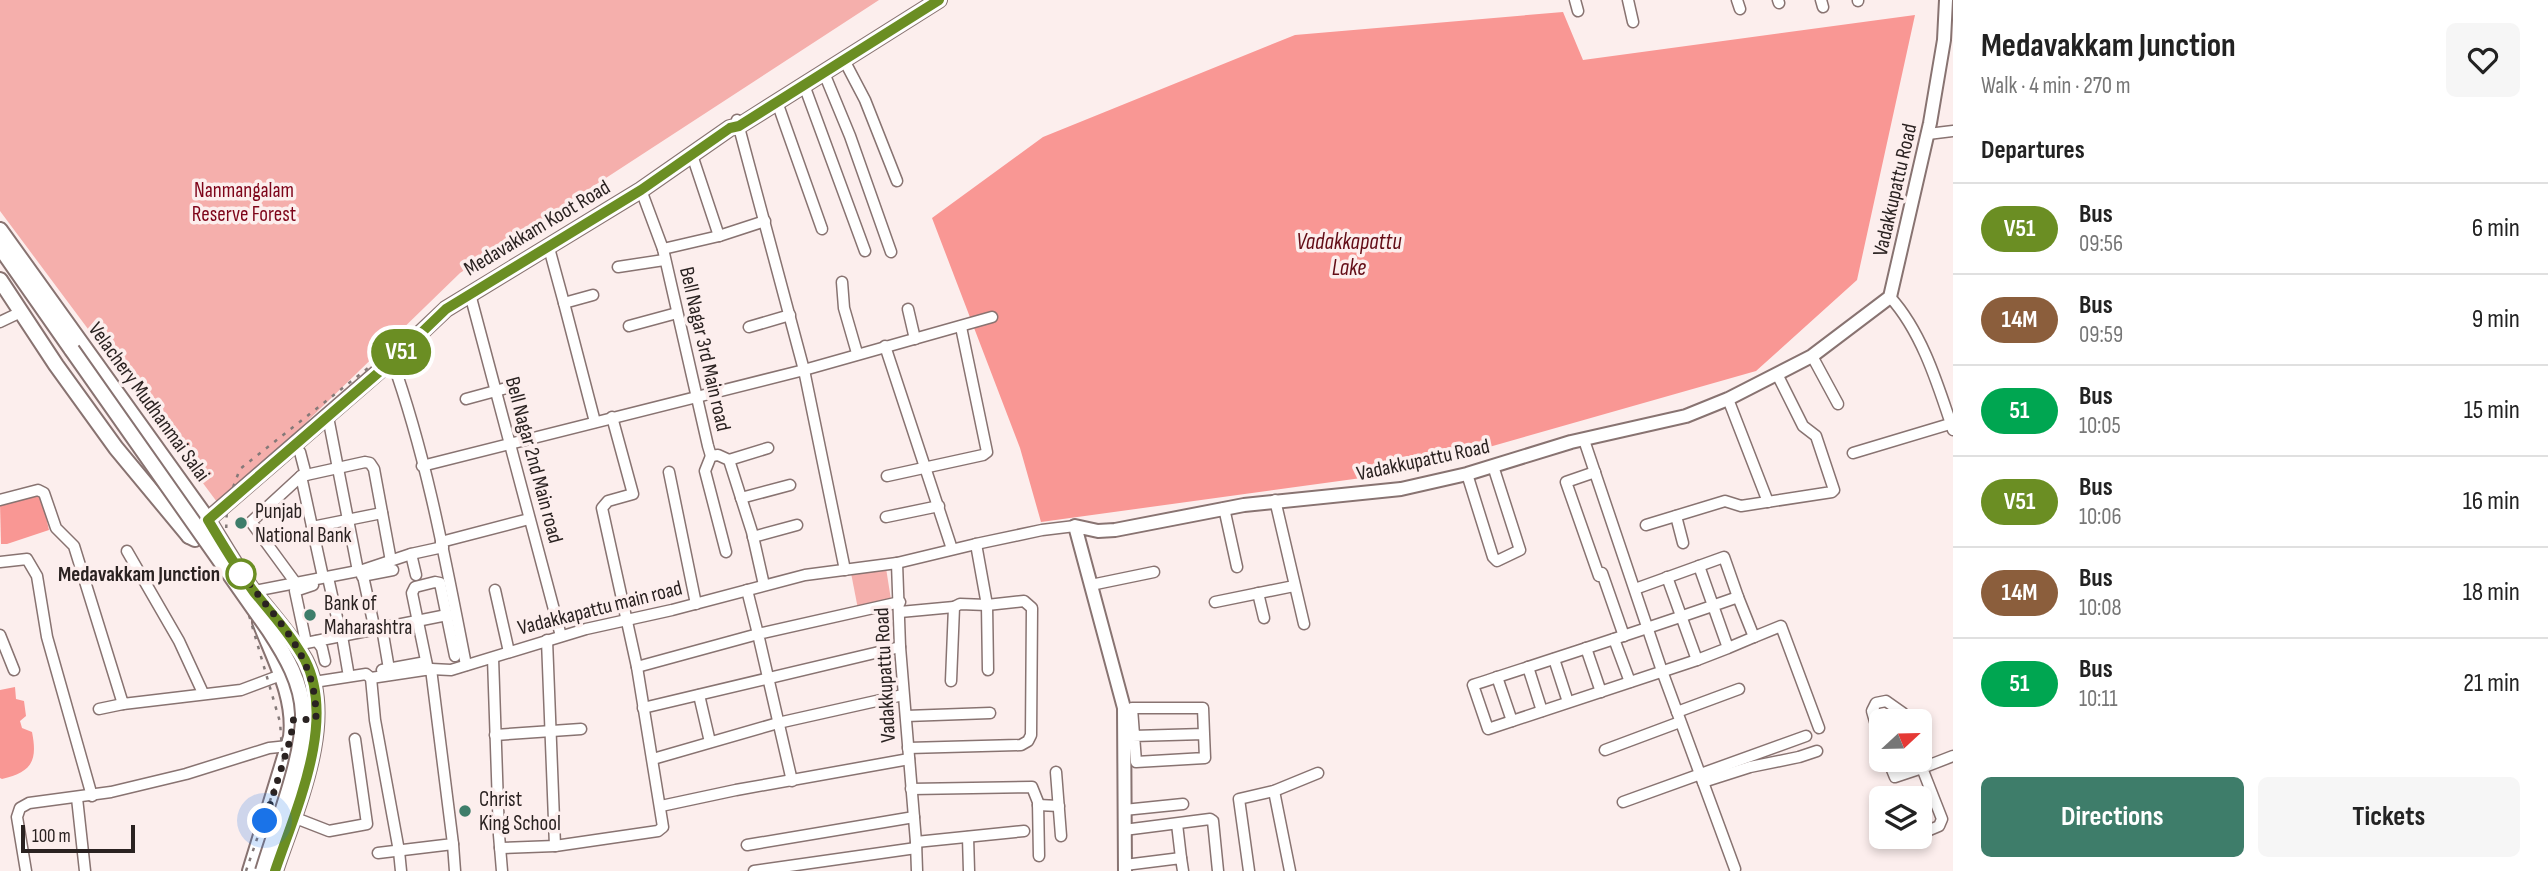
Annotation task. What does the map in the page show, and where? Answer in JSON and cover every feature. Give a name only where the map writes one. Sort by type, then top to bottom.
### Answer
[{"type":"main road","points":[[735,125],[933,0]]},
{"type":"main road","name":"Medavakkam Koot Road","points":[[189,536],[393,360],[446,309],[549,248],[641,190],[735,125],[778,102],[939,0]]},
{"type":"main road","name":"Velachery Mudhanmai Salai","points":[[0,230],[208,520],[238,569],[298,641],[314,682],[316,719],[311,760],[275,871]]},
{"type":"main road","points":[[0,247],[269,630],[295,677],[303,713],[301,742],[263,871]]},
{"type":"main road","points":[[0,280],[116,448],[189,536],[216,553],[245,591],[281,675],[290,700],[293,720],[288,746],[250,871]]},
{"type":"main road","points":[[227,505],[222,529],[238,569]]},
{"type":"main road","points":[[293,720],[316,719]]},
{"type":"street","points":[[1575,0],[1578,11]]},
{"type":"street","points":[[1628,0],[1633,22]]},
{"type":"street","name":"Vadakkupattu Road","points":[[917,871],[900,647],[897,563],[1042,530],[1075,526],[1098,531],[1115,530],[1275,500],[1401,489],[1686,416],[1728,399],[1812,356],[1890,297],[1928,134],[1944,40],[1946,0]]},
{"type":"street","points":[[844,60],[865,100],[897,180]]},
{"type":"street","points":[[824,73],[850,136],[891,252]]},
{"type":"street","points":[[804,85],[865,251]]},
{"type":"street","points":[[778,102],[822,229]]},
{"type":"street","points":[[735,125],[765,220],[804,370],[845,570]]},
{"type":"street","points":[[1928,134],[1953,131]]},
{"type":"street","points":[[692,155],[719,236]]},
{"type":"street","name":"Bell Nagar 3rd Main road","points":[[641,190],[664,254],[711,456],[718,455],[729,460],[753,537],[764,586]]},
{"type":"street","points":[[618,267],[765,220]]},
{"type":"street","points":[[549,248],[595,422]]},
{"type":"street","points":[[842,282],[844,308],[858,353]]},
{"type":"street","name":"Bell Nagar 2nd Main road","points":[[470,295],[561,636]]},
{"type":"street","points":[[564,303],[593,295]]},
{"type":"street","points":[[1853,453],[1952,426],[1922,349],[1903,311],[1890,297]]},
{"type":"street","points":[[908,309],[915,339]]},
{"type":"street","points":[[0,322],[21,312]]},
{"type":"street","points":[[629,326],[677,313]]},
{"type":"street","points":[[749,327],[790,315]]},
{"type":"street","points":[[422,466],[612,417],[696,399],[992,317]]},
{"type":"street","points":[[887,476],[926,469],[987,452],[961,327]]},
{"type":"street","points":[[885,346],[953,549]]},
{"type":"street","points":[[1812,356],[1838,404]]},
{"type":"street","points":[[393,360],[405,395],[446,558],[466,665]]},
{"type":"street","points":[[1646,525],[1724,501],[1741,506],[1832,492],[1834,489],[1816,436],[1803,426],[1777,374]]},
{"type":"street","points":[[466,399],[510,387]]},
{"type":"street","points":[[1728,399],[1768,502]]},
{"type":"street","points":[[328,417],[360,573],[389,669]]},
{"type":"street","points":[[500,848],[555,846],[658,831],[663,827],[637,667],[602,508],[608,501],[633,494],[612,417]]},
{"type":"street","points":[[1584,440],[1678,717],[1735,869]]},
{"type":"street","points":[[729,460],[768,448]]},
{"type":"street","points":[[300,452],[312,527],[341,634],[348,671]]},
{"type":"street","points":[[711,456],[705,471],[726,552]]},
{"type":"street","points":[[295,582],[251,522],[303,475],[338,468],[370,463],[374,470],[392,565]]},
{"type":"street","points":[[1467,474],[1493,557],[1497,561],[1520,550],[1493,466]]},
{"type":"street","points":[[669,472],[696,604]]},
{"type":"street","points":[[1595,472],[1566,482],[1598,576],[1602,573],[1629,682]]},
{"type":"street","points":[[741,498],[790,485]]},
{"type":"street","points":[[0,500],[38,490],[44,493],[56,528],[74,546],[123,704]]},
{"type":"street","points":[[1275,500],[1304,624]]},
{"type":"street","points":[[886,517],[939,506]]},
{"type":"street","points":[[1224,509],[1237,567]]},
{"type":"street","points":[[312,527],[382,513]]},
{"type":"street","points":[[1676,516],[1684,543]]},
{"type":"street","points":[[298,641],[295,591],[299,588],[392,565],[411,554],[529,519]]},
{"type":"street","points":[[753,537],[797,525]]},
{"type":"street","points":[[1075,526],[1128,708],[1130,763],[1124,830],[1125,868],[1181,859]]},
{"type":"street","points":[[975,544],[986,605],[988,670]]},
{"type":"street","points":[[127,551],[179,641],[203,693]]},
{"type":"street","points":[[411,554],[416,575]]},
{"type":"street","points":[[1635,589],[1724,557],[1754,637]]},
{"type":"street","points":[[0,562],[27,559],[37,576],[47,637],[92,796]]},
{"type":"street","name":"Vadakkapattu main road","points":[[314,682],[428,667],[451,670],[561,636],[805,575],[897,563]]},
{"type":"street","points":[[1699,566],[1728,648]]},
{"type":"street","points":[[1091,585],[1154,572]]},
{"type":"street","points":[[1667,578],[1697,660]]},
{"type":"street","points":[[254,591],[295,582],[326,580]]},
{"type":"street","points":[[455,656],[440,583],[415,587],[412,590],[413,620],[428,667],[455,871]]},
{"type":"street","points":[[1215,602],[1294,586]]},
{"type":"street","points":[[495,590],[509,652]]},
{"type":"street","points":[[747,590],[792,782]]},
{"type":"street","points":[[1258,593],[1265,618]]},
{"type":"street","points":[[1738,597],[1474,685],[1488,729],[1697,660],[1781,626],[1819,728]]},
{"type":"street","points":[[637,667],[758,634],[900,607],[954,607],[960,604],[986,605],[1024,601],[1032,608],[1031,735],[1028,741],[1021,745],[908,747]]},
{"type":"street","points":[[951,681],[954,607]]},
{"type":"street","points":[[298,641],[447,615]]},
{"type":"street","points":[[298,641],[317,641],[341,634]]},
{"type":"street","points":[[0,635],[14,670]]},
{"type":"street","points":[[547,640],[555,846]]},
{"type":"street","points":[[317,641],[325,661]]},
{"type":"street","points":[[643,708],[900,647]]},
{"type":"street","points":[[1586,648],[1601,691]]},
{"type":"street","points":[[493,658],[502,871]]},
{"type":"street","points":[[1554,659],[1568,702]]},
{"type":"street","points":[[401,871],[375,720],[371,675],[389,669],[428,667]]},
{"type":"street","points":[[1528,667],[1542,710]]},
{"type":"street","points":[[99,709],[241,690],[281,675]]},
{"type":"street","points":[[1497,677],[1512,721]]},
{"type":"street","points":[[1605,750],[1739,689]]},
{"type":"street","points":[[699,695],[710,742]]},
{"type":"street","points":[[653,759],[778,723],[904,695]]},
{"type":"street","points":[[1873,709],[1876,703],[1886,701],[1897,709]]},
{"type":"street","points":[[1128,708],[1203,708],[1205,758],[1130,763]]},
{"type":"street","points":[[906,716],[990,713]]},
{"type":"street","points":[[495,735],[581,729]]},
{"type":"street","points":[[1129,735],[1204,734]]},
{"type":"street","points":[[1701,779],[1806,736]]},
{"type":"street","points":[[293,817],[329,831],[367,824],[355,738]]},
{"type":"street","points":[[26,871],[17,817],[20,807],[29,803],[92,796],[186,774],[270,748],[288,746]]},
{"type":"street","points":[[1623,802],[1701,779],[1817,751]]},
{"type":"street","points":[[1932,764],[1953,757]]},
{"type":"street","points":[[661,806],[909,759]]},
{"type":"street","points":[[1056,772],[1062,836]]},
{"type":"street","points":[[1893,772],[1895,777],[1910,772]]},
{"type":"street","points":[[1249,871],[1239,799],[1274,791],[1318,773]]},
{"type":"street","points":[[911,789],[1032,787],[1038,805],[1039,856]]},
{"type":"street","points":[[1274,791],[1290,871]]},
{"type":"street","points":[[1932,794],[1942,819],[1939,826],[1932,829]]},
{"type":"street","points":[[77,798],[85,871]]},
{"type":"street","points":[[1125,810],[1183,804]]},
{"type":"street","points":[[1038,805],[1059,806]]},
{"type":"street","points":[[747,845],[914,817]]},
{"type":"street","points":[[1124,830],[1207,819],[1213,821],[1218,871]]},
{"type":"street","points":[[1177,824],[1183,871]]},
{"type":"street","points":[[754,871],[968,837],[1024,831]]},
{"type":"street","points":[[968,837],[969,871]]},
{"type":"street","points":[[378,853],[453,844]]},
{"type":"green space","name":"Nanmangalam Reserve Forest","points":[[0,0],[879,0],[460,273],[220,506],[0,211]]},
{"type":"green space","points":[[886,568],[891,600],[858,609],[851,573]]},
{"type":"water","name":"Vadakkapattu Lake","points":[[1563,12],[1583,60],[1915,15],[1857,280],[1756,371],[1398,473],[1041,522],[1020,448],[932,218],[1043,137],[1295,35]]},
{"type":"water","points":[[38,494],[42,499],[49,530],[1,544],[0,503]]},
{"type":"water","points":[[15,687],[16,699],[24,701],[26,716],[20,721],[22,728],[32,732],[34,751],[26,769],[2,779],[0,690]]},
{"type":"railway","points":[[246,871],[283,763],[280,722],[226,536],[227,503],[240,469],[472,286],[935,0]]},
{"type":"bus line","name":"V51","points":[[275,871],[311,760],[317,715],[314,682],[293,640],[238,569],[208,520],[393,360],[446,309],[549,248],[641,190],[730,128],[739,126],[939,0]]},
{"type":"place","name":"Punjab National Bank","points":[[241,523]]},
{"type":"place","name":"Medavakkam Junction","points":[[241,574]]},
{"type":"place","name":"Bank of Maharashtra","points":[[310,615]]},
{"type":"place","name":"Christ King School","points":[[465,811]]},
{"type":"route","points":[[241,574],[238,569],[293,640],[314,682],[316,699],[316,719],[293,720],[291,737],[265,821]]}]
